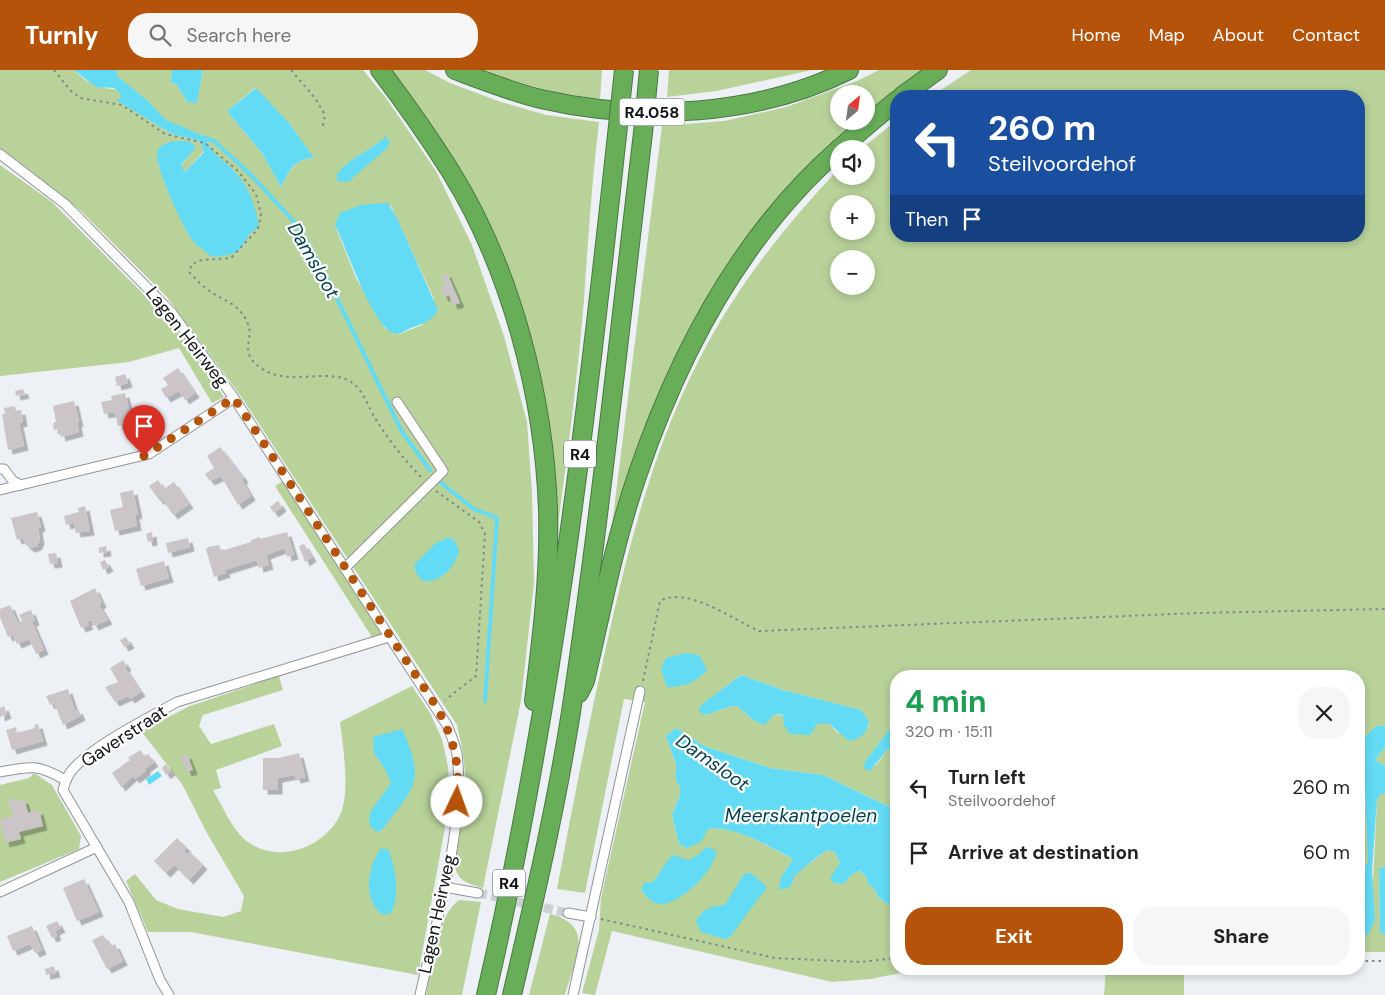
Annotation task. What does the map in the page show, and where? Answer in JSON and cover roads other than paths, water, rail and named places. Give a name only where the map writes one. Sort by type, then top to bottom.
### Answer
[{"type":"highway","points":[[380,70],[452,173],[485,237],[512,308],[531,370],[543,436],[548,509],[545,612],[533,704],[532,771]]},
{"type":"highway","name":"R4.058","points":[[455,70],[500,87],[541,99],[583,107],[673,112],[720,108],[764,100],[806,88],[849,70]]},
{"type":"highway","name":"R4","points":[[486,995],[532,771],[555,645],[594,347],[624,70]]},
{"type":"highway","name":"R4","points":[[512,995],[544,851],[571,711],[594,544],[649,70]]},
{"type":"highway","points":[[910,90],[938,70]]},
{"type":"highway","points":[[850,140],[890,106]]},
{"type":"highway","points":[[571,711],[585,681],[612,560],[637,477],[654,429],[683,362],[701,326],[753,245],[805,183],[830,158]]},
{"type":"street","name":"Lagen Heirweg","points":[[0,154],[65,204],[172,312],[234,398],[447,725],[456,753],[458,783],[456,822],[420,995]]},
{"type":"street","points":[[0,490],[149,454],[234,398]]},
{"type":"street","points":[[345,568],[443,471],[397,402]]},
{"type":"street","points":[[0,469],[4,469],[13,481],[21,485]]},
{"type":"street","name":"Gaverstraat","points":[[169,995],[160,980],[129,902],[64,790],[66,780],[72,770],[86,758],[177,702],[389,637]]},
{"type":"street","points":[[573,995],[640,691]]},
{"type":"street","points":[[0,772],[28,766],[52,772],[66,780]]},
{"type":"street","points":[[0,892],[97,847]]},
{"type":"street","points":[[444,886],[478,893]]},
{"type":"street","points":[[568,913],[591,917]]},
{"type":"water","points":[[74,70],[115,70],[118,72],[116,75],[148,101],[166,120],[204,136],[214,152],[244,183],[254,205],[259,228],[250,234],[240,249],[223,256],[212,257],[198,246],[189,236],[165,184],[157,153],[160,147],[169,142],[184,141],[196,147],[181,165],[185,172],[204,152],[200,141],[172,134],[116,100],[121,98],[120,93],[114,88],[96,87]]},
{"type":"water","points":[[172,70],[203,70],[197,103],[187,102],[177,85],[171,82]]},
{"type":"water","points":[[256,88],[290,124],[314,158],[302,160],[293,166],[281,187],[262,153],[227,111]]},
{"type":"water","points":[[386,136],[390,143],[386,149],[348,182],[337,181],[337,174],[342,168]]},
{"type":"water","points":[[388,203],[397,218],[438,310],[428,321],[398,334],[385,327],[376,315],[335,225],[340,213],[361,205]]},
{"type":"water","points":[[449,537],[455,541],[459,550],[451,568],[441,577],[430,581],[423,581],[416,573],[414,565],[436,543]]},
{"type":"water","points":[[685,653],[699,655],[707,670],[689,683],[667,687],[661,669],[666,658]]},
{"type":"water","points":[[741,675],[783,690],[861,710],[869,721],[867,729],[860,737],[849,741],[828,723],[817,724],[810,735],[790,734],[784,725],[783,715],[775,714],[764,725],[753,720],[737,706],[704,715],[699,711],[701,705]]},
{"type":"water","points":[[1379,725],[1385,726],[1385,747],[1375,760],[1385,766],[1385,793],[1381,794],[1377,799],[1372,871],[1375,920],[1368,935],[1365,936],[1365,867],[1368,862],[1365,739],[1369,732]]},
{"type":"water","name":"Meerskantpoelen","points":[[676,728],[704,746],[770,768],[823,775],[890,807],[890,906],[878,897],[875,889],[868,884],[866,876],[859,871],[851,875],[844,884],[834,883],[830,878],[840,863],[835,852],[828,850],[823,853],[794,876],[793,882],[788,888],[779,890],[781,877],[793,859],[763,843],[729,830],[708,829],[701,842],[687,848],[679,844],[672,815],[680,795],[680,786],[676,781],[676,764],[666,736]]},
{"type":"water","points":[[402,729],[414,761],[415,773],[413,783],[409,793],[382,830],[376,832],[369,824],[370,812],[391,783],[385,769],[374,753],[373,737]]},
{"type":"water","name":"Meerskantpoelen","points":[[890,729],[890,748],[870,771],[865,769],[864,765]]},
{"type":"water","points":[[158,771],[162,776],[149,785],[146,779]]},
{"type":"water","points":[[706,847],[716,850],[715,858],[704,876],[686,893],[667,903],[659,904],[649,899],[641,889],[645,882],[651,883],[654,880],[673,855],[688,860],[697,856]]},
{"type":"water","points":[[381,848],[389,850],[395,874],[396,890],[396,898],[391,913],[383,915],[376,909],[369,892],[372,865]]},
{"type":"water","points":[[1385,867],[1385,935],[1380,932],[1379,868]]},
{"type":"water","points":[[751,873],[767,887],[730,937],[725,939],[701,932],[696,921],[699,916],[708,909],[725,905],[744,874]]},
{"type":"waterway","name":"Damsloot","points":[[202,137],[214,141],[251,175],[298,226],[327,278],[402,432],[430,470]]},
{"type":"waterway","name":"Damsloot","points":[[440,482],[474,509],[497,518],[485,701]]},
{"type":"tunnel","points":[[478,893],[568,913]]}]
